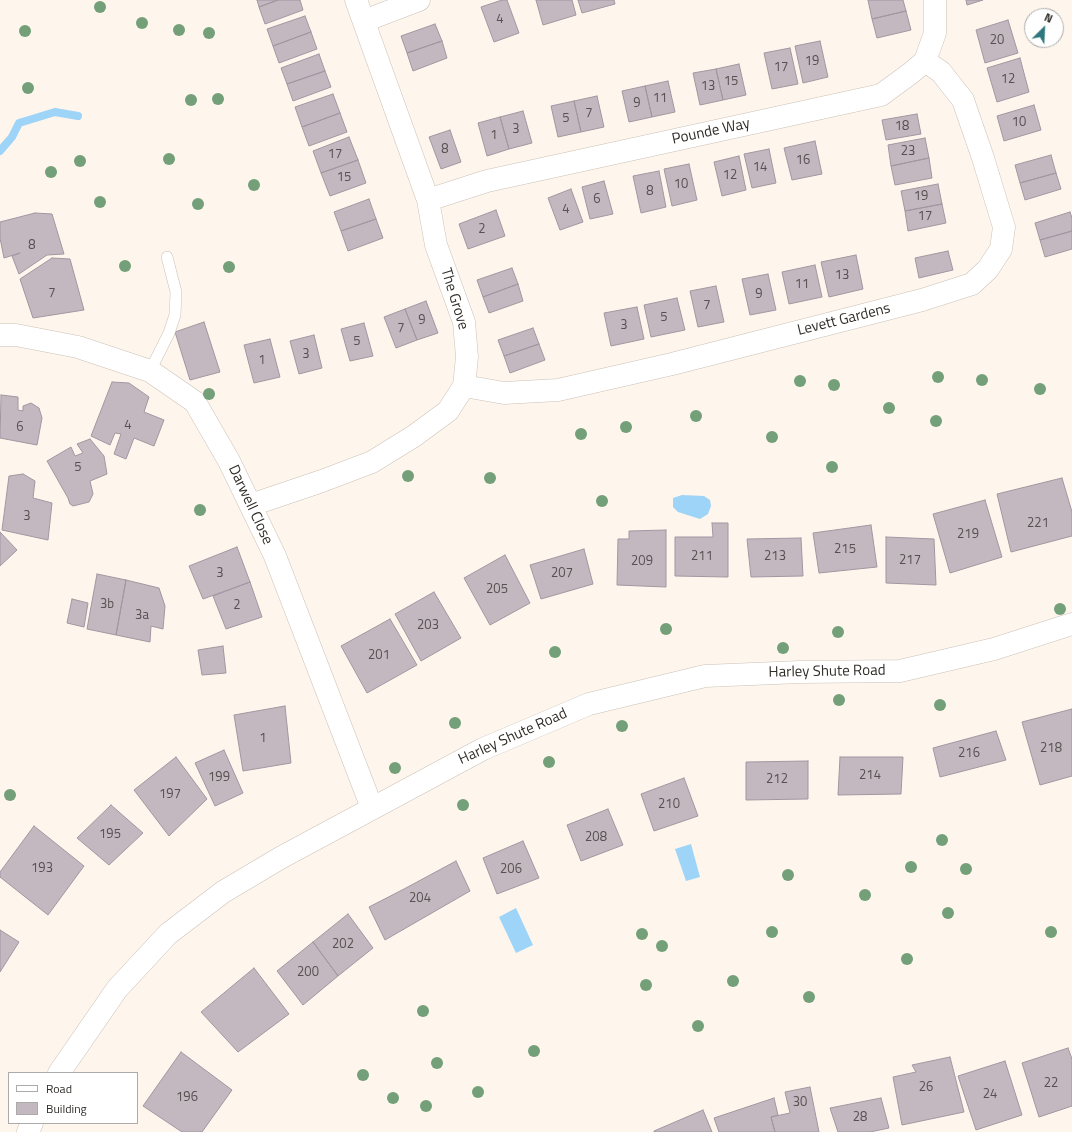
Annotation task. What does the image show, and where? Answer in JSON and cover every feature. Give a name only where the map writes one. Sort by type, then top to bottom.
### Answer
[{"type":"street","name":"The Grove","points":[[250,506],[372,462],[414,436],[448,411],[464,386],[468,357],[464,322],[436,246],[428,200],[356,0]]},
{"type":"street","points":[[364,21],[419,0]]},
{"type":"street","name":"Pounde Way","points":[[428,200],[495,180],[881,95],[912,73],[925,61],[935,33],[935,0]]},
{"type":"street","name":"Levett Gardens","points":[[464,386],[504,393],[558,390],[672,364],[915,302],[972,284],[988,269],[1001,249],[1004,227],[983,158],[963,100],[941,72],[925,61]]},
{"type":"street","name":"Darwell Close","points":[[0,335],[16,335],[78,347],[150,371],[195,402],[229,461],[275,556],[372,808]]},
{"type":"street","name":"Harley Shute Road","points":[[60,1072],[117,989],[168,934],[223,892],[282,857],[483,749],[589,704],[705,676],[800,672],[900,671],[994,649],[1072,624]]},
{"type":"lane","points":[[150,371],[169,333],[175,315],[176,292],[167,257]]},
{"type":"water","points":[[682,495],[704,496],[710,500],[711,506],[708,514],[700,519],[678,512],[673,507],[673,498]]},
{"type":"water","points":[[691,844],[700,877],[686,881],[675,849]]},
{"type":"water","points":[[516,908],[533,945],[516,953],[499,917]]},
{"type":"building","points":[[257,0],[278,0],[259,7]]},
{"type":"building","points":[[278,0],[300,0],[303,10],[265,24],[259,7]]},
{"type":"building","points":[[502,0],[507,0],[519,33],[494,42],[481,7]]},
{"type":"building","points":[[536,0],[572,0],[576,15],[543,25]]},
{"type":"building","points":[[578,0],[614,0],[615,4],[582,13]]},
{"type":"building","points":[[868,0],[903,0],[906,11],[872,19]]},
{"type":"building","points":[[966,0],[983,0],[967,5]]},
{"type":"building","points":[[906,11],[911,30],[877,38],[872,19]]},
{"type":"building","points":[[305,16],[311,32],[273,46],[267,29]]},
{"type":"building","points":[[1008,20],[1018,53],[985,63],[976,30]]},
{"type":"building","points":[[435,24],[442,41],[407,53],[401,36]]},
{"type":"building","points":[[311,32],[317,49],[279,63],[273,46]]},
{"type":"building","points":[[442,41],[447,58],[413,71],[407,53]]},
{"type":"building","points":[[820,41],[828,77],[803,83],[795,46]]},
{"type":"building","points":[[790,48],[798,84],[772,89],[764,53]]},
{"type":"building","points":[[319,54],[325,71],[287,84],[281,68]]},
{"type":"building","points":[[1020,58],[1029,92],[997,102],[987,68]]},
{"type":"building","points":[[739,64],[746,95],[723,100],[716,69]]},
{"type":"building","points":[[716,69],[723,100],[700,105],[693,73]]},
{"type":"building","points":[[325,71],[331,87],[293,101],[287,84]]},
{"type":"building","points":[[668,81],[675,112],[652,117],[645,86]]},
{"type":"building","points":[[645,86],[652,117],[629,122],[622,91]]},
{"type":"building","points":[[333,94],[340,113],[302,127],[295,107]]},
{"type":"building","points":[[597,96],[604,127],[581,132],[574,101]]},
{"type":"building","points":[[574,101],[581,132],[558,137],[551,106]]},
{"type":"building","points":[[1034,105],[1041,130],[1004,141],[997,116]]},
{"type":"building","points":[[523,111],[532,143],[509,149],[500,117]]},
{"type":"building","points":[[340,113],[347,132],[309,146],[302,127]]},
{"type":"building","points":[[917,114],[921,134],[886,140],[882,120]]},
{"type":"building","points":[[500,117],[509,149],[487,156],[478,123]]},
{"type":"building","points":[[450,130],[461,162],[441,169],[429,137]]},
{"type":"building","points":[[349,137],[358,160],[321,173],[313,151]]},
{"type":"building","points":[[925,138],[929,158],[891,166],[888,145]]},
{"type":"building","points":[[815,141],[822,174],[792,180],[784,148]]},
{"type":"building","points":[[769,149],[776,183],[752,188],[744,154]]},
{"type":"building","points":[[1051,155],[1056,173],[1020,183],[1015,165]]},
{"type":"building","points":[[739,156],[746,190],[722,196],[714,162]]},
{"type":"building","points":[[929,158],[932,178],[895,185],[891,166]]},
{"type":"building","points":[[358,160],[366,183],[330,196],[321,173]]},
{"type":"building","points":[[689,164],[697,200],[672,206],[664,169]]},
{"type":"building","points":[[659,171],[666,207],[641,213],[633,176]]},
{"type":"building","points":[[1056,173],[1061,189],[1025,200],[1020,183]]},
{"type":"building","points":[[604,181],[613,214],[590,219],[582,187]]},
{"type":"building","points":[[938,184],[942,204],[905,211],[901,191]]},
{"type":"building","points":[[571,189],[583,222],[560,230],[548,198]]},
{"type":"building","points":[[369,199],[376,219],[341,231],[334,212]]},
{"type":"building","points":[[942,204],[946,223],[908,231],[905,211]]},
{"type":"building","points":[[496,210],[505,236],[468,249],[459,224]]},
{"type":"building","points":[[1070,212],[1072,218],[1072,231],[1040,240],[1035,223]]},
{"type":"building","points":[[35,213],[52,214],[64,254],[47,255],[19,274],[12,256],[20,253],[4,258],[0,238],[0,222]]},
{"type":"building","points":[[376,219],[383,238],[348,251],[341,231]]},
{"type":"building","points":[[1072,231],[1072,249],[1045,257],[1040,240]]},
{"type":"building","points":[[948,251],[953,270],[919,278],[915,258]]},
{"type":"building","points":[[856,255],[863,289],[829,297],[821,262]]},
{"type":"building","points":[[52,258],[70,259],[84,310],[33,318],[20,279]]},
{"type":"building","points":[[815,265],[822,297],[789,304],[782,272]]},
{"type":"building","points":[[512,268],[518,284],[483,297],[477,280]]},
{"type":"building","points":[[768,274],[776,310],[750,315],[742,279]]},
{"type":"building","points":[[518,284],[523,301],[489,313],[483,297]]},
{"type":"building","points":[[716,286],[724,322],[698,327],[690,291]]},
{"type":"building","points":[[677,298],[685,330],[651,337],[644,305]]},
{"type":"building","points":[[426,301],[438,333],[417,340],[405,309]]},
{"type":"building","points":[[637,307],[644,339],[611,346],[604,313]]},
{"type":"building","points":[[405,309],[417,340],[396,348],[384,317]]},
{"type":"building","points":[[204,322],[220,372],[190,380],[175,332]]},
{"type":"building","points":[[364,323],[373,356],[350,361],[341,329]]},
{"type":"building","points":[[533,328],[539,344],[504,356],[498,340]]},
{"type":"building","points":[[314,335],[322,368],[299,374],[290,341]]},
{"type":"building","points":[[270,339],[280,377],[254,383],[244,345]]},
{"type":"building","points":[[539,344],[545,360],[510,373],[504,356]]},
{"type":"building","points":[[112,382],[129,383],[149,397],[144,412],[164,420],[154,446],[134,438],[126,459],[114,454],[121,434],[115,433],[110,445],[91,436]]},
{"type":"building","points":[[1,395],[18,397],[18,410],[23,411],[23,406],[31,403],[39,408],[42,418],[37,445],[0,438]]},
{"type":"building","points":[[90,439],[104,456],[107,474],[90,481],[93,494],[89,502],[73,506],[70,504],[47,461],[71,447],[75,456],[83,453],[77,444]]},
{"type":"building","points":[[23,474],[35,481],[33,498],[52,503],[48,540],[2,530],[9,476]]},
{"type":"building","points":[[1062,478],[1072,512],[1072,536],[1011,552],[997,494]]},
{"type":"building","points":[[985,500],[1002,557],[950,573],[933,514]]},
{"type":"building","points":[[712,523],[728,523],[728,577],[675,576],[675,537],[713,537]]},
{"type":"building","points":[[871,525],[877,567],[819,573],[813,533]]},
{"type":"building","points":[[666,530],[666,587],[617,585],[618,539],[629,539],[629,531]]},
{"type":"building","points":[[0,532],[17,550],[0,566]]},
{"type":"building","points":[[886,537],[934,539],[936,585],[886,583]]},
{"type":"building","points":[[801,538],[803,576],[751,577],[747,539]]},
{"type":"building","points":[[237,547],[250,582],[203,599],[189,566]]},
{"type":"building","points":[[584,549],[593,584],[541,599],[530,565]]},
{"type":"building","points":[[505,555],[530,603],[490,625],[464,578]]},
{"type":"building","points":[[97,574],[126,580],[116,635],[87,629]]},
{"type":"building","points":[[126,580],[159,588],[165,606],[163,629],[151,626],[150,642],[116,635]]},
{"type":"building","points":[[250,582],[262,617],[226,629],[213,596]]},
{"type":"building","points":[[434,592],[461,638],[421,661],[395,614]]},
{"type":"building","points":[[72,599],[88,603],[84,627],[67,623]]},
{"type":"building","points":[[390,619],[417,665],[367,693],[341,646]]},
{"type":"building","points":[[223,646],[226,673],[202,675],[198,650]]},
{"type":"building","points":[[285,706],[291,763],[243,771],[234,715]]},
{"type":"building","points":[[1072,709],[1072,776],[1040,785],[1022,722]]},
{"type":"building","points":[[996,731],[1006,760],[940,777],[933,748]]},
{"type":"building","points":[[224,750],[243,793],[215,806],[195,763]]},
{"type":"building","points":[[176,757],[207,799],[169,836],[134,790]]},
{"type":"building","points":[[840,757],[903,757],[901,794],[838,795]]},
{"type":"building","points":[[808,761],[808,799],[746,800],[746,762]]},
{"type":"building","points":[[684,778],[698,816],[654,831],[641,794]]},
{"type":"building","points":[[111,805],[143,833],[109,865],[77,838]]},
{"type":"building","points":[[608,809],[623,845],[581,861],[567,825]]},
{"type":"building","points":[[34,826],[84,866],[48,915],[0,877],[0,872]]},
{"type":"building","points":[[523,841],[539,878],[497,894],[483,858]]},
{"type":"building","points":[[456,861],[470,891],[385,940],[369,907]]},
{"type":"building","points":[[348,914],[373,948],[338,976],[313,942]]},
{"type":"building","points":[[0,930],[19,942],[0,972]]},
{"type":"building","points":[[313,942],[338,976],[303,1005],[277,971]]},
{"type":"building","points":[[254,968],[289,1014],[238,1052],[201,1012]]},
{"type":"building","points":[[1068,1048],[1072,1059],[1072,1106],[1039,1117],[1022,1063]]},
{"type":"building","points":[[181,1052],[232,1090],[202,1132],[182,1132],[143,1106]]},
{"type":"building","points":[[950,1057],[964,1112],[902,1125],[893,1077],[916,1072],[912,1065]]},
{"type":"building","points":[[1005,1061],[1022,1115],[976,1130],[958,1076]]},
{"type":"building","points":[[810,1087],[819,1132],[775,1132],[771,1117],[790,1113],[785,1092]]},
{"type":"building","points":[[774,1098],[778,1115],[771,1117],[775,1132],[719,1132],[714,1118]]},
{"type":"building","points":[[881,1098],[889,1128],[870,1132],[838,1132],[830,1108]]},
{"type":"building","points":[[703,1110],[712,1132],[654,1132],[654,1131]]},
{"type":"waterway","points":[[0,151],[12,137],[19,123],[55,112],[78,116]]}]
